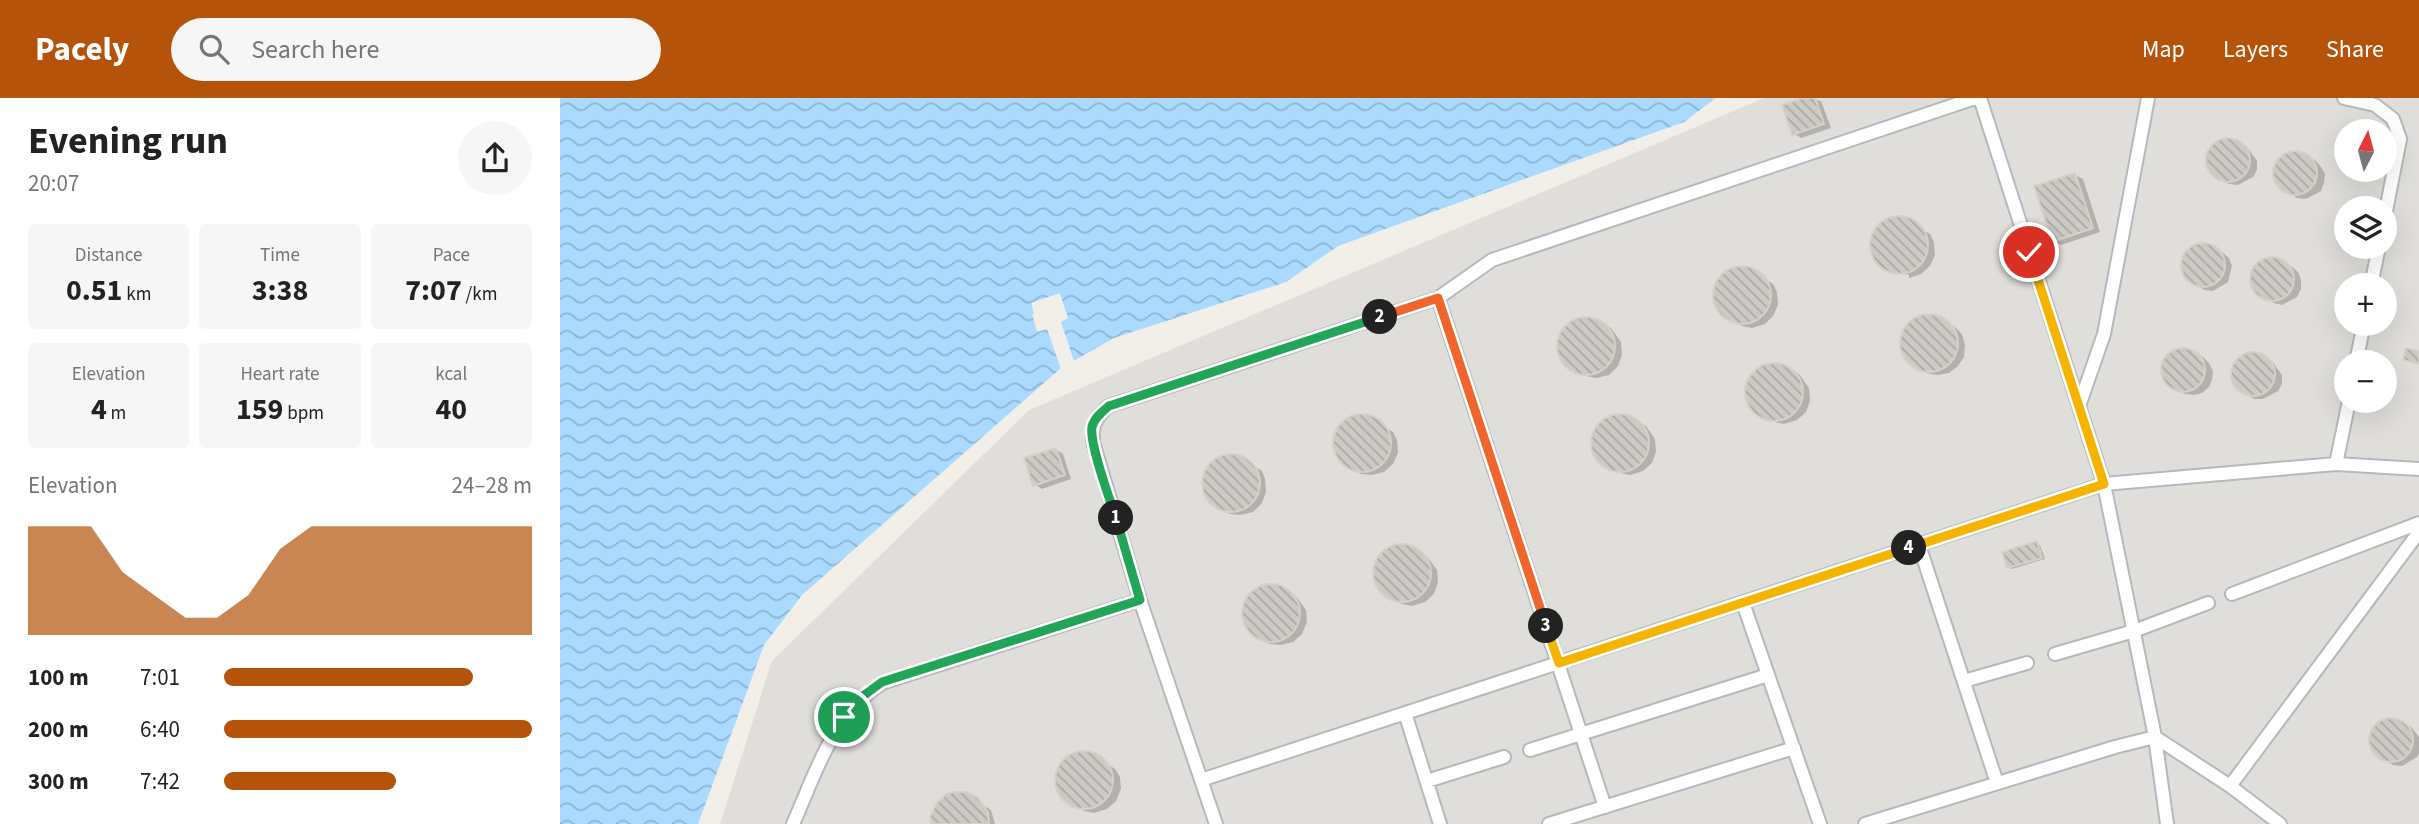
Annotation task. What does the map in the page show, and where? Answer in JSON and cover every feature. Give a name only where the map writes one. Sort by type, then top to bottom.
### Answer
[{"type":"lane","points":[[1216,824],[1140,600],[1093,442],[1092,427],[1098,415],[1109,406],[1438,298],[1492,260],[1977,98],[2104,484],[2155,737],[2167,824]]},
{"type":"lane","points":[[2079,406],[2104,334],[2148,98]]},
{"type":"lane","points":[[2344,98],[2375,104],[2393,119],[2400,139],[2389,196]]},
{"type":"lane","points":[[1438,298],[1605,807]]},
{"type":"lane","points":[[2336,464],[2347,413]]},
{"type":"lane","points":[[1201,780],[2104,484],[2336,464],[2419,469]]},
{"type":"lane","points":[[2232,594],[2419,523]]},
{"type":"lane","points":[[2230,786],[2419,533]]},
{"type":"lane","points":[[1919,545],[1997,783]]},
{"type":"lane","points":[[793,824],[828,743],[844,717],[863,696],[882,682],[1140,600]]},
{"type":"lane","points":[[1743,603],[1820,824]]},
{"type":"lane","points":[[2055,654],[2134,631],[2208,603]]},
{"type":"lane","points":[[1964,681],[2027,663]]},
{"type":"lane","points":[[1530,750],[1768,675]]},
{"type":"lane","points":[[1405,713],[1440,824]]},
{"type":"lane","points":[[1865,824],[2155,737],[2230,786],[2280,824]]},
{"type":"lane","points":[[1549,824],[1794,748]]},
{"type":"lane","points":[[1427,781],[1504,757]]},
{"type":"shaded area","points":[[1764,98],[2419,98],[2419,824],[720,824],[772,661],[1029,410]]},
{"type":"water","points":[[560,98],[1716,98],[1684,122],[1338,246],[1286,282],[1114,338],[1061,368],[802,595],[764,645],[698,824],[560,824]]},
{"type":"pier","points":[[1060,293],[1068,318],[1061,322],[1075,364],[1062,372],[1047,329],[1037,332],[1031,303]]},
{"type":"building","points":[[1803,98],[1815,98],[1824,124],[1792,135],[1782,105]]},
{"type":"building","points":[[2228,138],[2237,139],[2244,144],[2249,151],[2249,169],[2244,176],[2237,181],[2228,182],[2219,181],[2212,176],[2207,169],[2206,160],[2207,151],[2212,144],[2219,139]]},
{"type":"building","points":[[2295,151],[2304,152],[2311,157],[2316,164],[2316,182],[2311,189],[2304,194],[2295,195],[2286,194],[2279,189],[2274,182],[2273,173],[2274,164],[2279,157],[2286,152]]},
{"type":"building","points":[[2075,173],[2093,228],[2052,242],[2034,186]]},
{"type":"building","points":[[1899,216],[1910,218],[1923,229],[1928,245],[1926,256],[1915,269],[1899,274],[1888,272],[1875,261],[1870,245],[1872,234],[1883,221]]},
{"type":"building","points":[[2203,243],[2212,244],[2219,249],[2224,256],[2224,274],[2219,281],[2212,286],[2203,287],[2194,286],[2187,281],[2182,274],[2181,265],[2182,256],[2187,249],[2194,244]]},
{"type":"building","points":[[2272,257],[2281,258],[2288,263],[2293,270],[2293,288],[2288,295],[2281,300],[2272,301],[2263,300],[2256,295],[2251,288],[2250,279],[2251,270],[2256,263],[2263,258]]},
{"type":"building","points":[[1742,266],[1753,268],[1766,279],[1771,295],[1769,306],[1758,319],[1742,324],[1731,322],[1718,311],[1713,295],[1715,284],[1726,271]]},
{"type":"building","points":[[1929,314],[1940,316],[1953,327],[1958,343],[1956,354],[1945,367],[1929,372],[1918,370],[1905,359],[1900,343],[1902,332],[1913,319]]},
{"type":"building","points":[[1586,317],[1597,319],[1610,330],[1615,346],[1613,357],[1602,370],[1586,375],[1575,373],[1562,362],[1557,346],[1559,335],[1570,322]]},
{"type":"building","points":[[2183,348],[2192,349],[2199,354],[2204,361],[2204,379],[2199,386],[2192,391],[2183,392],[2174,391],[2167,386],[2162,379],[2161,370],[2162,361],[2167,354],[2174,349]]},
{"type":"building","points":[[2406,348],[2419,351],[2419,364],[2403,360]]},
{"type":"building","points":[[2253,352],[2262,353],[2269,358],[2274,365],[2274,383],[2269,390],[2262,395],[2253,396],[2244,395],[2237,390],[2232,383],[2231,374],[2232,365],[2237,358],[2244,353]]},
{"type":"building","points":[[1774,363],[1785,365],[1798,376],[1803,392],[1801,403],[1790,416],[1774,421],[1763,419],[1750,408],[1745,392],[1747,381],[1758,368]]},
{"type":"building","points":[[1362,414],[1373,416],[1386,427],[1391,443],[1389,454],[1378,467],[1362,472],[1351,470],[1338,459],[1333,443],[1335,432],[1346,419]]},
{"type":"building","points":[[1620,414],[1631,416],[1644,427],[1649,443],[1647,454],[1636,467],[1620,472],[1609,470],[1596,459],[1591,443],[1593,432],[1604,419]]},
{"type":"building","points":[[1056,448],[1065,475],[1033,486],[1024,458]]},
{"type":"building","points":[[1231,454],[1242,456],[1255,467],[1260,483],[1258,494],[1247,507],[1231,512],[1220,510],[1207,499],[1202,483],[1204,472],[1215,459]]},
{"type":"building","points":[[2037,541],[2042,558],[2007,568],[2002,552]]},
{"type":"building","points":[[1402,544],[1413,546],[1426,557],[1431,573],[1429,584],[1418,597],[1402,602],[1391,600],[1378,589],[1373,573],[1375,562],[1386,549]]},
{"type":"building","points":[[1271,584],[1282,586],[1295,597],[1300,613],[1298,624],[1287,637],[1271,642],[1260,640],[1247,629],[1242,613],[1244,602],[1255,589]]},
{"type":"building","points":[[2391,718],[2400,719],[2407,724],[2412,731],[2412,749],[2407,756],[2400,761],[2391,762],[2382,761],[2375,756],[2370,749],[2369,740],[2370,731],[2375,724],[2382,719]]},
{"type":"building","points":[[1084,751],[1095,753],[1108,764],[1113,780],[1111,791],[1100,804],[1084,809],[1073,807],[1060,796],[1055,780],[1057,769],[1068,756]]},
{"type":"building","points":[[966,792],[977,797],[988,812],[989,824],[931,824],[930,817],[936,804],[945,795]]},
{"type":"route","points":[[844,717],[863,696],[882,682],[1140,600],[1093,442],[1092,427],[1098,415],[1109,406],[1438,298],[1559,663],[2104,484],[2029,252]]}]
